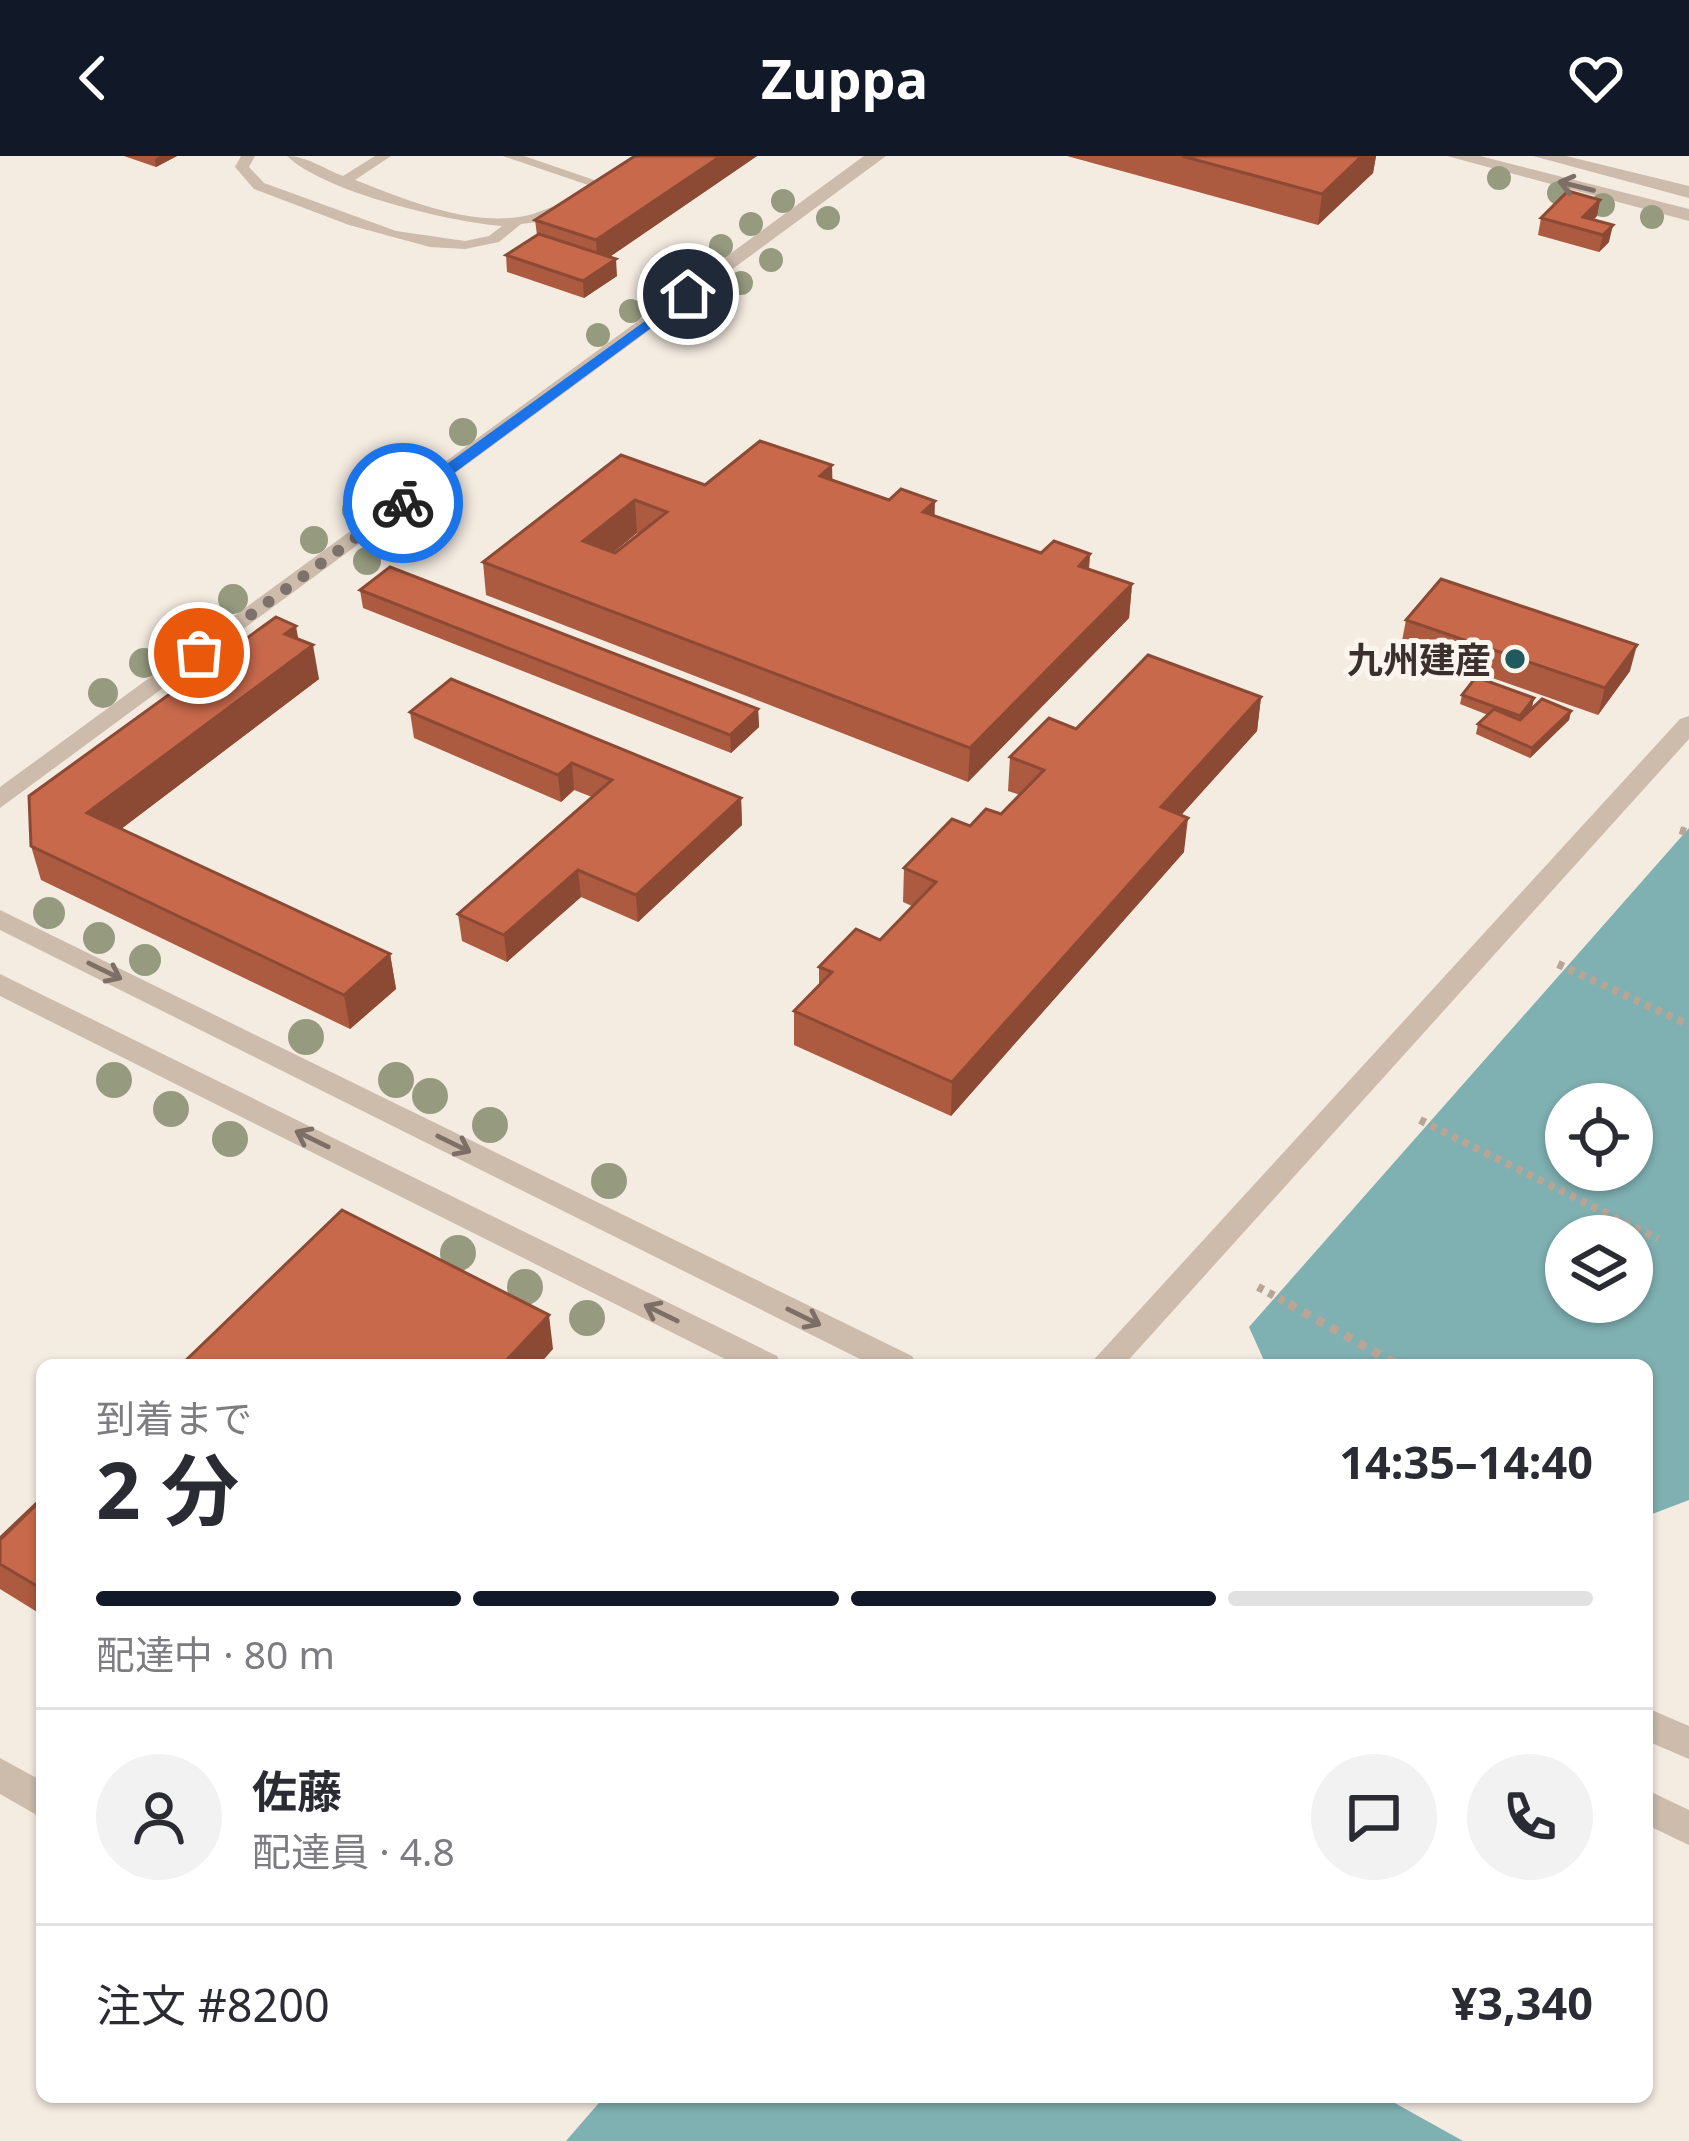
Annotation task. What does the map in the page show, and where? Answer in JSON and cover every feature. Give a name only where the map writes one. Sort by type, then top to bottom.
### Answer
[{"type":"street","points":[[0,800],[876,156]]},
{"type":"street","points":[[1457,156],[1689,215]]},
{"type":"street","points":[[1544,156],[1689,192]]},
{"type":"street","points":[[1110,1359],[1689,724]]},
{"type":"street","points":[[0,919],[889,1359]]},
{"type":"street","points":[[0,984],[754,1359]]},
{"type":"street","points":[[1653,1727],[1689,1743]]},
{"type":"street","points":[[0,1774],[36,1797]]},
{"type":"street","points":[[1653,1810],[1689,1828]]},
{"type":"lane","points":[[248,156],[242,167],[259,186],[410,239],[458,248],[491,244],[504,238],[515,224]]},
{"type":"lane","points":[[294,156],[344,181],[470,221],[515,224],[541,219],[613,175]]},
{"type":"lane","points":[[344,181],[385,156]]},
{"type":"lane","points":[[510,156],[599,184]]},
{"type":"path","points":[[1558,964],[1689,1025]]},
{"type":"path","points":[[1420,1120],[1658,1239]]},
{"type":"path","points":[[1258,1287],[1387,1359]]},
{"type":"water","points":[[1689,828],[1689,1500],[1653,1514],[1653,1359],[1263,1359],[1249,1327]]},
{"type":"water","points":[[599,2103],[1395,2103],[1463,2141],[566,2141]]},
{"type":"building","points":[[635,156],[721,156],[596,240],[535,220]]},
{"type":"building","points":[[1182,156],[1362,156],[1322,194]]},
{"type":"building","points":[[1568,191],[1600,200],[1583,217],[1613,225],[1603,235],[1541,218]]},
{"type":"building","points":[[539,234],[616,259],[583,281],[506,255]]},
{"type":"building","points":[[760,441],[832,465],[820,476],[889,500],[901,489],[935,501],[923,512],[1041,553],[1054,541],[1090,554],[1079,566],[1132,584],[970,748],[483,562],[621,455],[705,485]],"holes":[[[635,500],[667,512],[615,553],[583,541]]]},
{"type":"building","points":[[390,567],[758,709],[730,735],[360,590]]},
{"type":"building","points":[[1441,579],[1637,645],[1605,688],[1406,620]]},
{"type":"building","points":[[276,617],[296,626],[285,634],[313,645],[87,813],[390,954],[344,995],[31,846],[29,796]]},
{"type":"building","points":[[1148,655],[1261,697],[1161,807],[1188,818],[952,1082],[794,1011],[832,972],[819,967],[856,929],[880,940],[936,882],[904,868],[952,819],[970,826],[986,809],[1001,814],[1044,770],[1010,757],[1049,718],[1076,729]]},
{"type":"building","points":[[1476,677],[1534,698],[1520,716],[1462,695]]},
{"type":"building","points":[[451,679],[741,798],[636,895],[578,870],[504,935],[458,914],[612,780],[572,763],[558,775],[410,712]]},
{"type":"building","points":[[1542,699],[1571,711],[1532,748],[1478,724],[1494,709],[1520,720]]},
{"type":"building","points":[[342,1210],[549,1315],[508,1359],[187,1359]]},
{"type":"building","points":[[36,1505],[36,1585],[0,1564],[0,1540]]},
{"type":"way so far","points":[[199,653],[403,503]]},
{"type":"place","name":"九州建産","points":[[1515,659]]},
{"type":"route","points":[[403,503],[688,294]]}]
